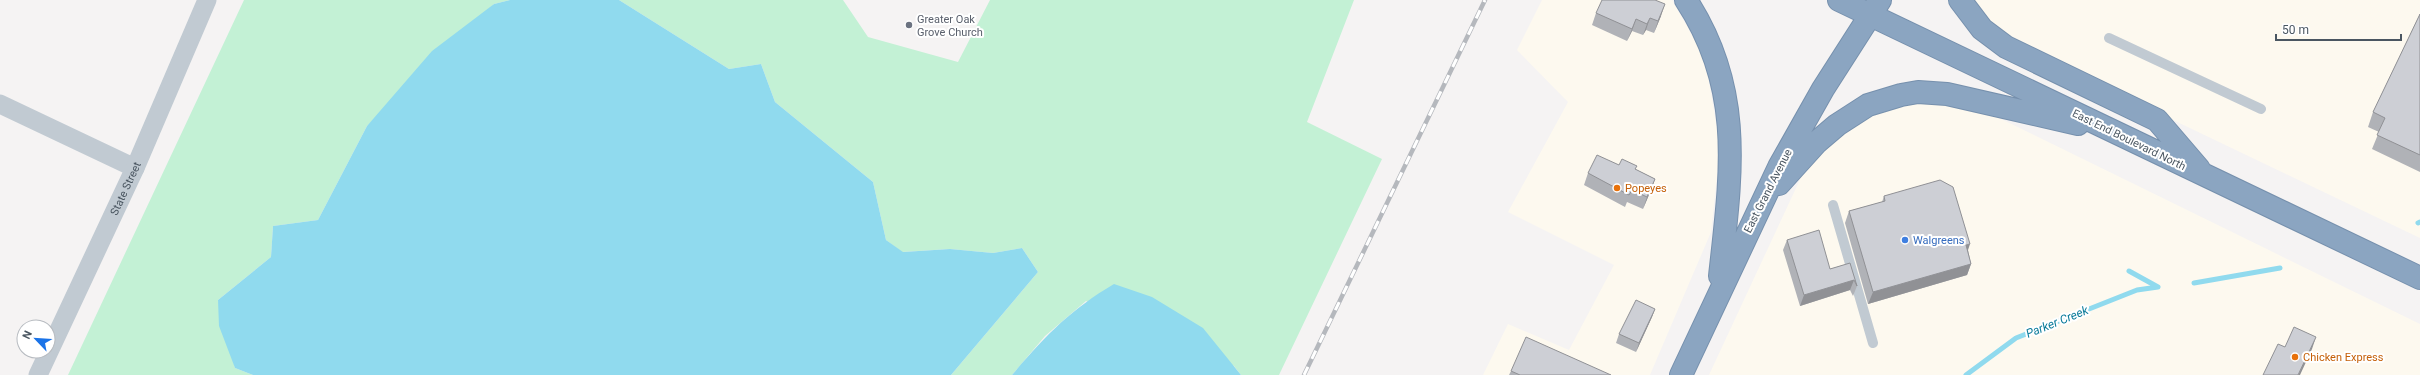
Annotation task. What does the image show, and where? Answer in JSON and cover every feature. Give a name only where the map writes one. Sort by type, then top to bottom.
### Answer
[{"type":"highway","points":[[1686,0],[1695,13],[1713,52],[1729,116],[1731,178],[1718,294]]},
{"type":"highway","name":"East End Boulevard North","points":[[1839,0],[1875,8],[2116,133],[2420,278]]},
{"type":"highway","points":[[1960,0],[1982,29],[2006,47],[2157,120],[2205,176]]},
{"type":"highway","name":"East Grand Avenue","points":[[1681,375],[1758,208],[1804,120],[1875,8]]},
{"type":"highway","points":[[1758,208],[1817,142],[1837,125],[1868,105],[1901,95],[1918,92],[1947,94],[2116,133]]},
{"type":"street","name":"State Street","points":[[38,375],[135,168],[207,0]]},
{"type":"street","points":[[0,104],[29,116],[135,168]]},
{"type":"lane","points":[[2109,38],[2261,109]]},
{"type":"lane","points":[[1833,205],[1873,343]]},
{"type":"shaded area","points":[[1542,0],[1672,0],[1705,58],[1720,147],[1711,232],[1650,375],[1483,375],[1508,324],[1569,350],[1614,265],[1508,212],[1568,102],[1517,50]]},
{"type":"shaded area","points":[[1973,0],[2420,0],[2420,238],[2054,63],[1996,31]]},
{"type":"shaded area","points":[[1936,101],[1993,115],[2420,324],[2420,375],[1709,375],[1803,173],[1836,134],[1885,107]]},
{"type":"green space","points":[[244,0],[510,0],[494,4],[367,126],[318,220],[273,226],[271,257],[218,300],[235,368],[253,375],[68,375]]},
{"type":"green space","points":[[619,0],[843,0],[868,37],[958,62],[990,0],[1354,0],[1307,122],[1382,159],[1279,375],[1241,375],[1234,366],[1086,301],[1045,336],[1012,375],[951,375],[1038,272],[1022,248],[993,253],[950,249],[902,252],[886,240],[873,182],[775,102],[761,64],[729,69]]},
{"type":"water","points":[[510,0],[619,0],[729,69],[761,64],[775,102],[873,182],[886,240],[903,252],[950,249],[993,253],[1022,248],[1038,272],[951,375],[253,375],[235,368],[219,326],[218,300],[271,257],[273,226],[318,220],[367,126],[432,51],[494,4]]},
{"type":"water","points":[[1114,284],[1152,297],[1203,328],[1241,375],[1012,375],[1047,336],[1071,314]]},
{"type":"building","points":[[1602,0],[1655,0],[1665,4],[1658,21],[1650,18],[1647,24],[1636,19],[1632,29],[1596,13]]},
{"type":"building","points":[[2420,14],[2420,155],[2377,135],[2385,118],[2373,112]]},
{"type":"building","points":[[1597,155],[1619,165],[1622,159],[1637,166],[1635,169],[1655,179],[1647,197],[1632,190],[1629,195],[1588,173]]},
{"type":"building","name":"Walgreens","points":[[1940,180],[1953,187],[1970,244],[1966,245],[1971,264],[1873,292],[1849,211],[1885,201],[1884,196]]},
{"type":"building","points":[[1819,230],[1830,269],[1850,263],[1857,286],[1854,280],[1804,295],[1787,240]]},
{"type":"building","points":[[1636,300],[1655,309],[1639,343],[1619,334]]},
{"type":"building","name":"Chicken Express","points":[[2294,327],[2316,337],[2298,375],[2263,375],[2278,344],[2285,347]]},
{"type":"building","points":[[1526,337],[1611,375],[1520,375],[1511,371]]},
{"type":"waterway","name":"Parker Creek","points":[[2194,283],[2280,268]]},
{"type":"waterway","points":[[2129,271],[2158,287]]},
{"type":"waterway","name":"Parker Creek","points":[[1966,375],[2016,338],[2137,290],[2158,287]]},
{"type":"railway","points":[[1304,375],[1485,0]]},
{"type":"place","name":"Greater Oak Grove Church","points":[[909,25]]},
{"type":"place","name":"Popeyes","points":[[1617,188]]},
{"type":"place","name":"Walgreens","points":[[1905,240]]},
{"type":"place","name":"Chicken Express","points":[[2295,357]]}]
